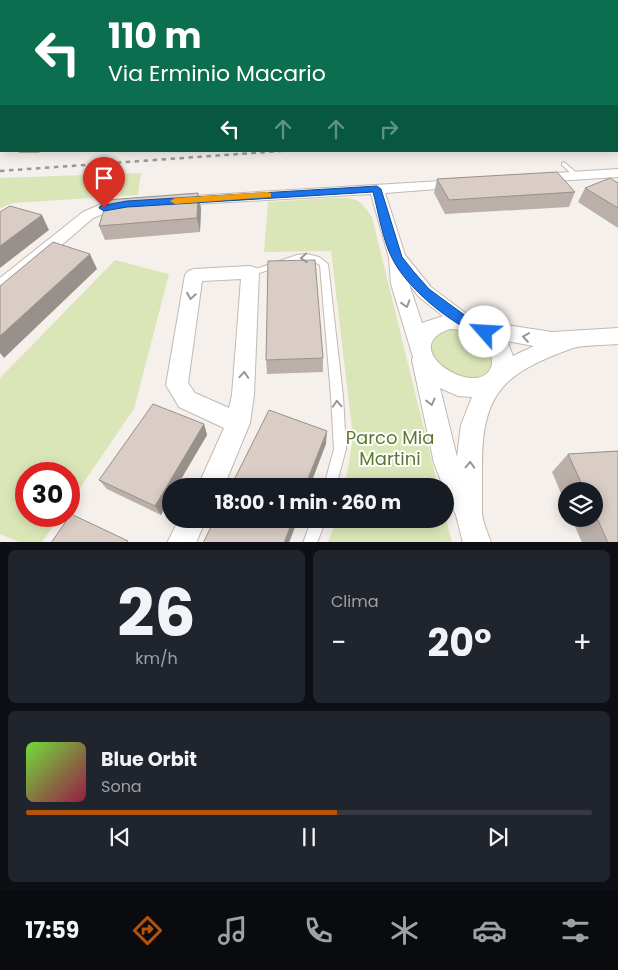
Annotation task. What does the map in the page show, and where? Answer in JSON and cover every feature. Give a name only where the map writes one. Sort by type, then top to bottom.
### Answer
[{"type":"street","points":[[529,179],[618,173]]},
{"type":"street","points":[[159,202],[472,183]]},
{"type":"street","points":[[377,189],[397,258],[400,284],[420,352],[446,464],[469,514],[477,542]]},
{"type":"street","points":[[0,288],[92,213],[116,205],[143,203]]},
{"type":"street","points":[[397,258],[425,292],[491,336],[500,348],[503,362],[498,376],[479,402],[472,430],[469,514]]},
{"type":"street","points":[[214,478],[238,423],[243,395],[250,272],[194,275],[177,385],[187,400],[238,423]]},
{"type":"street","points":[[574,340],[533,355],[498,376],[490,383],[473,387],[454,384],[444,380],[429,369],[420,352],[422,336],[430,327],[450,321],[521,336],[574,340],[618,336]]},
{"type":"street","points":[[181,542],[188,528]]},
{"type":"lane","points":[[564,164],[577,176]]},
{"type":"lane","points":[[250,272],[260,272],[290,260],[312,258],[319,259],[324,264],[337,396],[340,450],[332,478]]},
{"type":"lane","points":[[310,542],[315,528]]},
{"type":"green space","points":[[141,173],[138,195],[13,203],[0,208],[0,178]]},
{"type":"green space","name":"Parco Mia Martini","points":[[351,198],[363,205],[372,217],[436,478],[346,478],[353,437],[331,251],[264,252],[268,202]]},
{"type":"green space","points":[[115,260],[169,274],[134,409],[80,488],[80,462],[15,462],[15,527],[52,527],[42,542],[19,542],[0,534],[0,378]]},
{"type":"green space","points":[[453,327],[475,332],[492,347],[492,373],[474,382],[433,364],[429,338]]},
{"type":"green space","points":[[333,528],[448,528],[452,542],[328,542]]},
{"type":"building","points":[[557,172],[575,192],[449,200],[437,179]]},
{"type":"building","points":[[610,178],[618,183],[618,208],[585,188]]},
{"type":"building","points":[[198,193],[197,218],[99,226],[107,200]]},
{"type":"building","points":[[10,206],[42,215],[0,246],[0,212]]},
{"type":"building","points":[[53,242],[90,254],[0,336],[0,286]]},
{"type":"building","points":[[315,260],[323,358],[266,360],[268,261]]},
{"type":"building","points":[[153,404],[204,424],[172,478],[162,478],[162,494],[155,506],[99,480]]},
{"type":"building","points":[[269,410],[327,431],[308,478],[235,478]]},
{"type":"building","points":[[618,451],[618,542],[608,542],[601,527],[603,527],[603,482],[581,482],[568,454]]},
{"type":"building","points":[[80,518],[128,542],[52,542],[62,527],[80,527]]},
{"type":"building","points":[[210,528],[290,528],[284,542],[204,542]]},
{"type":"railway","points":[[0,171],[267,152]]},
{"type":"slow traffic","points":[[175,201],[267,195]]},
{"type":"route","points":[[104,208],[127,204],[377,189],[397,258],[425,292],[466,323],[478,327],[485,332]]}]
